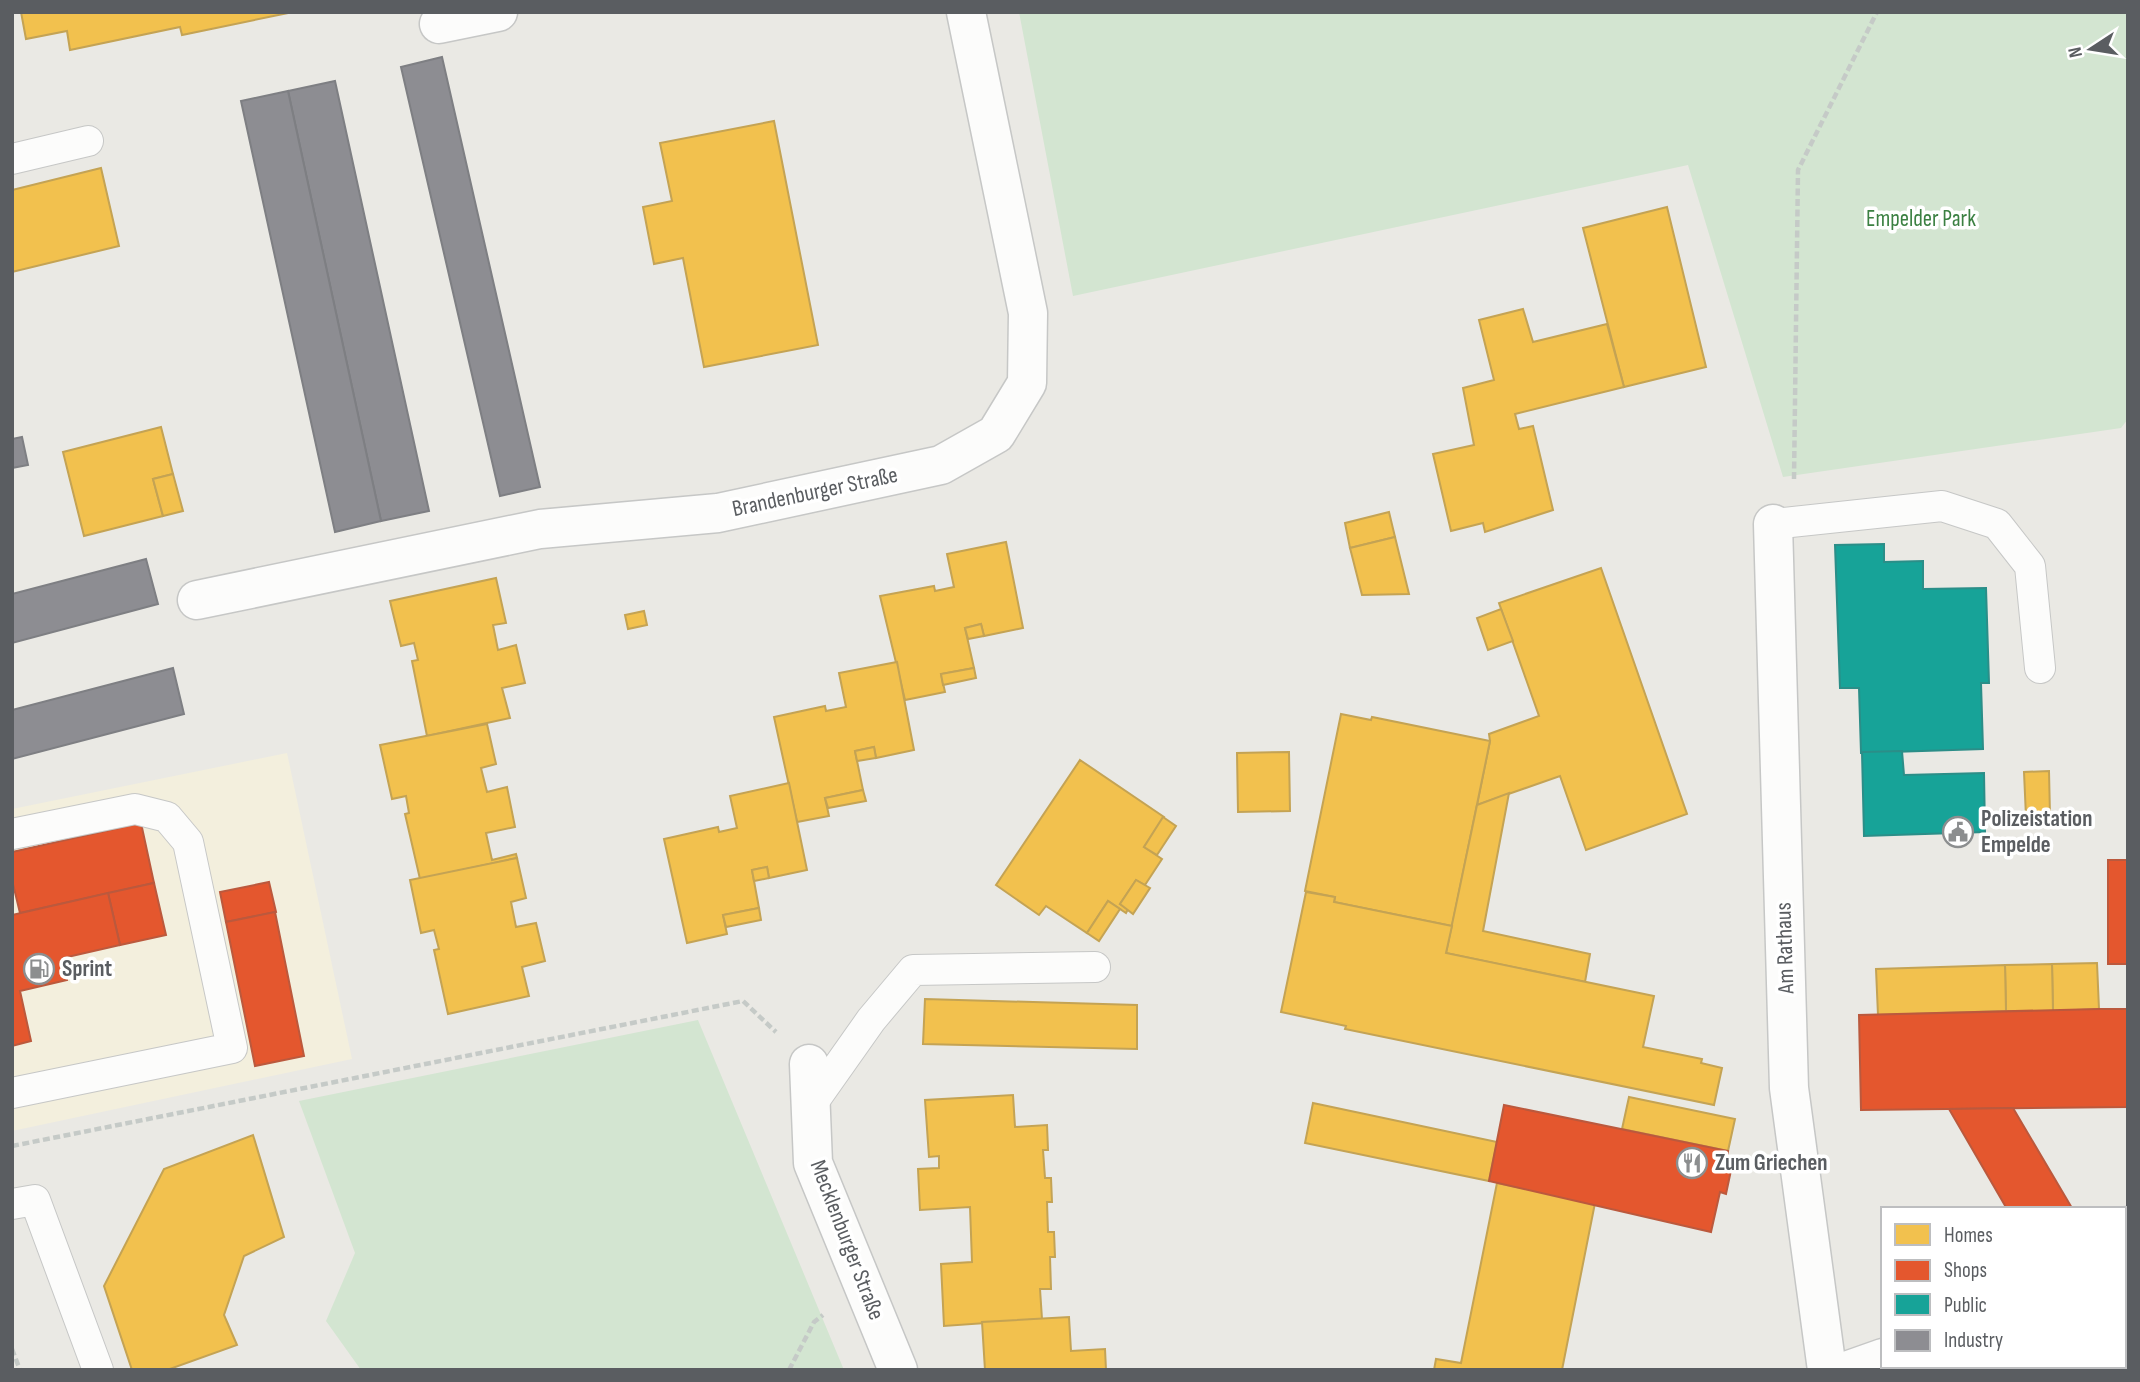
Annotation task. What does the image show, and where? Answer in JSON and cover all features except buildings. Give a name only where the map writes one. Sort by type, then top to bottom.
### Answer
[{"type":"street","points":[[439,24],[498,12]]},
{"type":"street","name":"Brandenburger Straße","points":[[197,600],[540,529],[718,513],[941,465],[996,434],[1027,383],[1028,313],[966,12]]},
{"type":"street","name":"Am Rathaus","points":[[1773,524],[1789,1088],[1828,1370]]},
{"type":"street","name":"Mecklenburger Straße","points":[[809,1064],[813,1163],[898,1370]]},
{"type":"street","points":[[1849,1370],[1881,1359]]},
{"type":"lane","points":[[12,159],[88,141]]},
{"type":"lane","points":[[1773,524],[1942,506],[1997,524],[2030,566],[2040,668]]},
{"type":"lane","points":[[12,834],[135,809],[167,817],[188,842],[232,1048],[14,1087]]},
{"type":"lane","points":[[811,1105],[871,1020],[913,970],[1095,967]]},
{"type":"lane","points":[[12,1204],[36,1200],[98,1370]]},
{"type":"path","points":[[1773,524],[1794,490],[1798,170],[1877,12]]},
{"type":"path","points":[[12,1146],[743,1001],[809,1064]]},
{"type":"path","points":[[789,1370],[814,1321],[863,1286]]},
{"type":"path","points":[[12,1349],[20,1370]]},
{"type":"shaded area","points":[[287,753],[352,1059],[12,1131],[12,809]]},
{"type":"green space","name":"Empelder Park","points":[[1019,12],[2128,12],[2128,419],[2121,428],[1783,477],[1688,165],[1073,296]]},
{"type":"green space","points":[[698,1020],[844,1370],[361,1370],[326,1321],[355,1253],[299,1101]]},
{"type":"place","name":"Polizeistation Empelde","points":[[1958,832]]},
{"type":"place","name":"Sprint","points":[[39,969]]},
{"type":"place","name":"Zum Griechen","points":[[1692,1163]]}]
